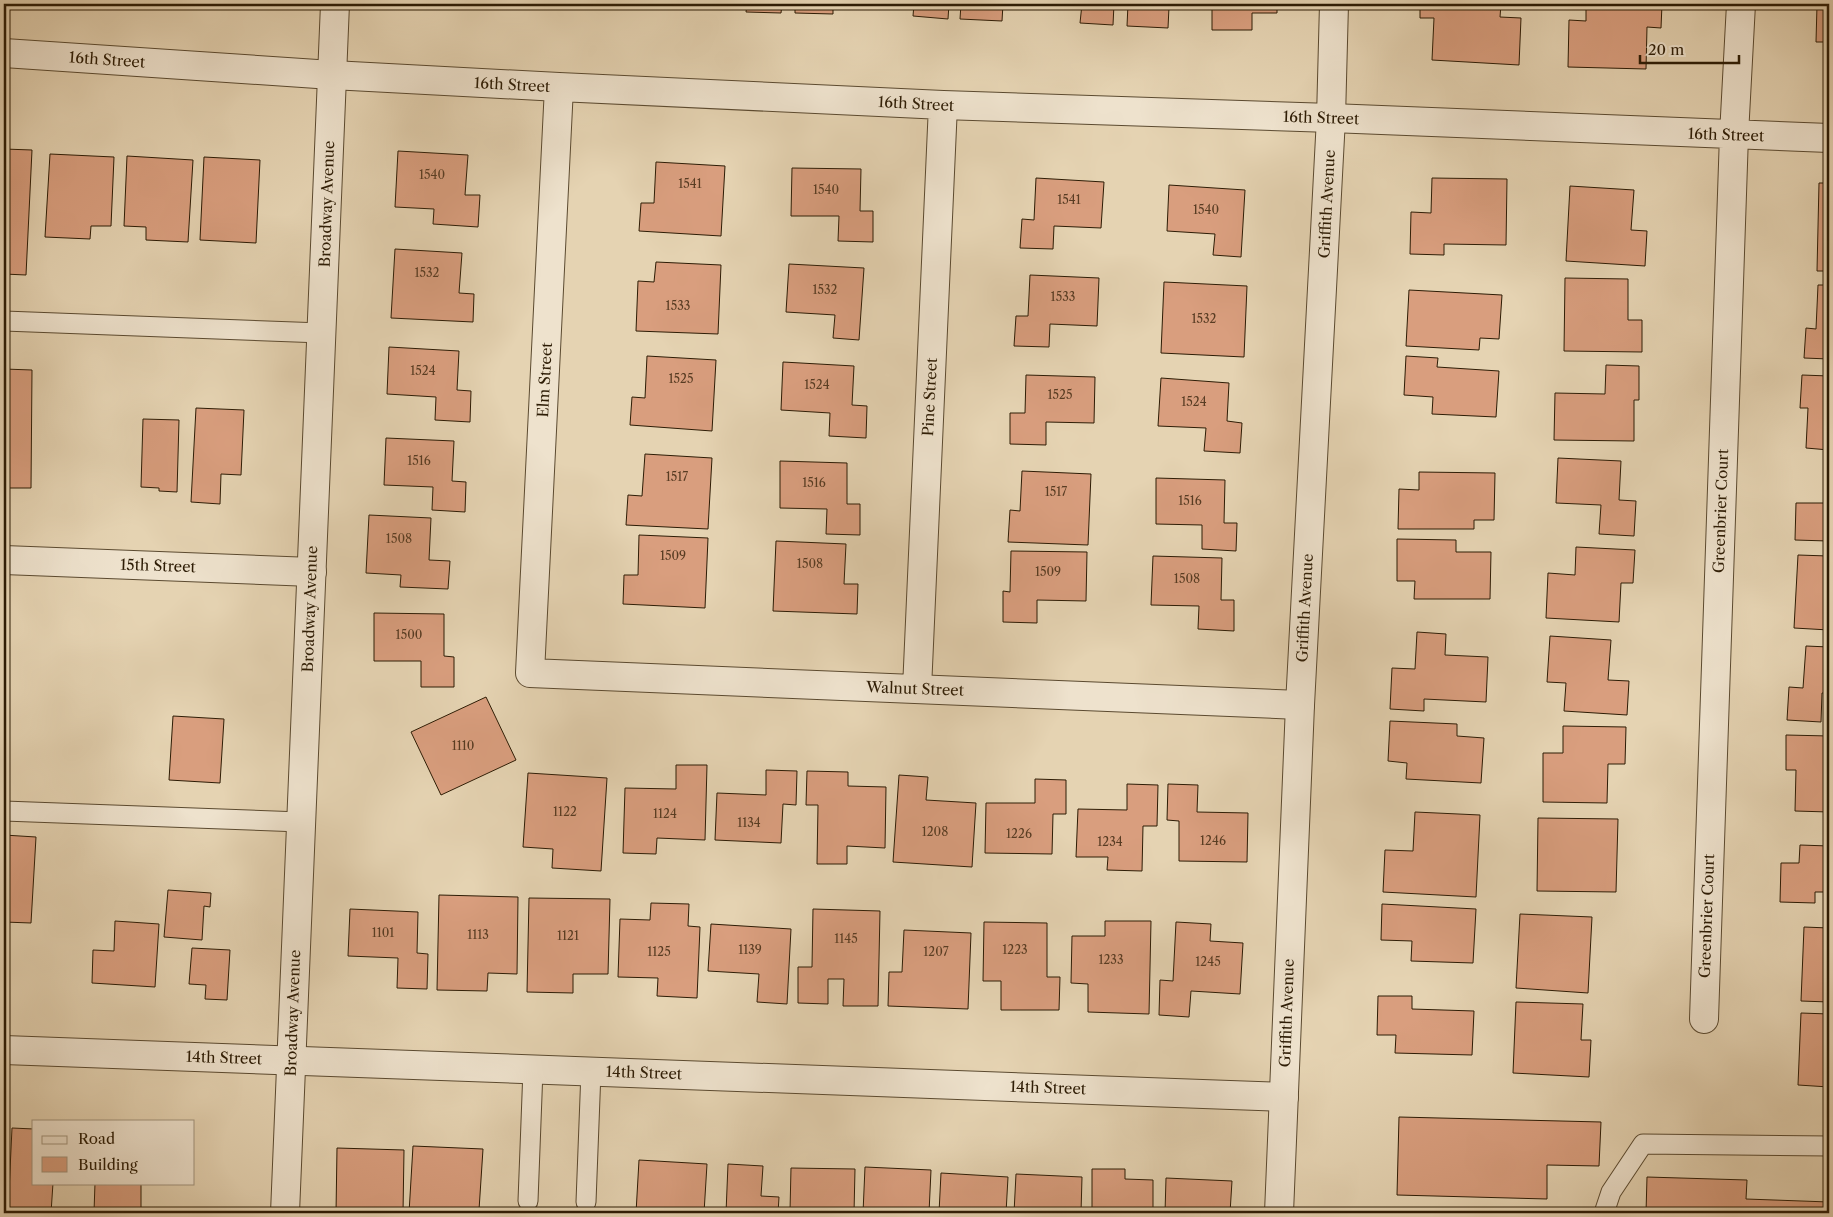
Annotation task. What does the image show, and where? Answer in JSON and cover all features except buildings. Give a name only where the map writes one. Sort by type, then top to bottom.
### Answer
[{"type":"street","name":"Broadway Avenue","points":[[285,1213],[335,4]]},
{"type":"street","name":"Griffith Avenue","points":[[1279,1213],[1300,705],[1331,118],[1334,4]]},
{"type":"street","name":"Greenbrier Court","points":[[1704,1019],[1734,135],[1741,4]]},
{"type":"street","name":"16th Street","points":[[4,53],[332,75],[943,105],[1829,138]]},
{"type":"street","name":"Elm Street","points":[[530,673],[559,87]]},
{"type":"street","name":"Pine Street","points":[[916,689],[943,105]]},
{"type":"street","name":"15th Street","points":[[4,560],[312,572]]},
{"type":"street","name":"Walnut Street","points":[[530,673],[1300,705]]},
{"type":"street","name":"14th Street","points":[[4,1050],[1284,1097]]},
{"type":"lane","points":[[4,321],[322,333]]},
{"type":"lane","points":[[4,811],[301,822]]},
{"type":"lane","points":[[528,1201],[533,1069]]},
{"type":"lane","points":[[586,1202],[591,1071]]},
{"type":"lane","points":[[1604,1213],[1611,1192],[1643,1144],[1829,1146]]}]
